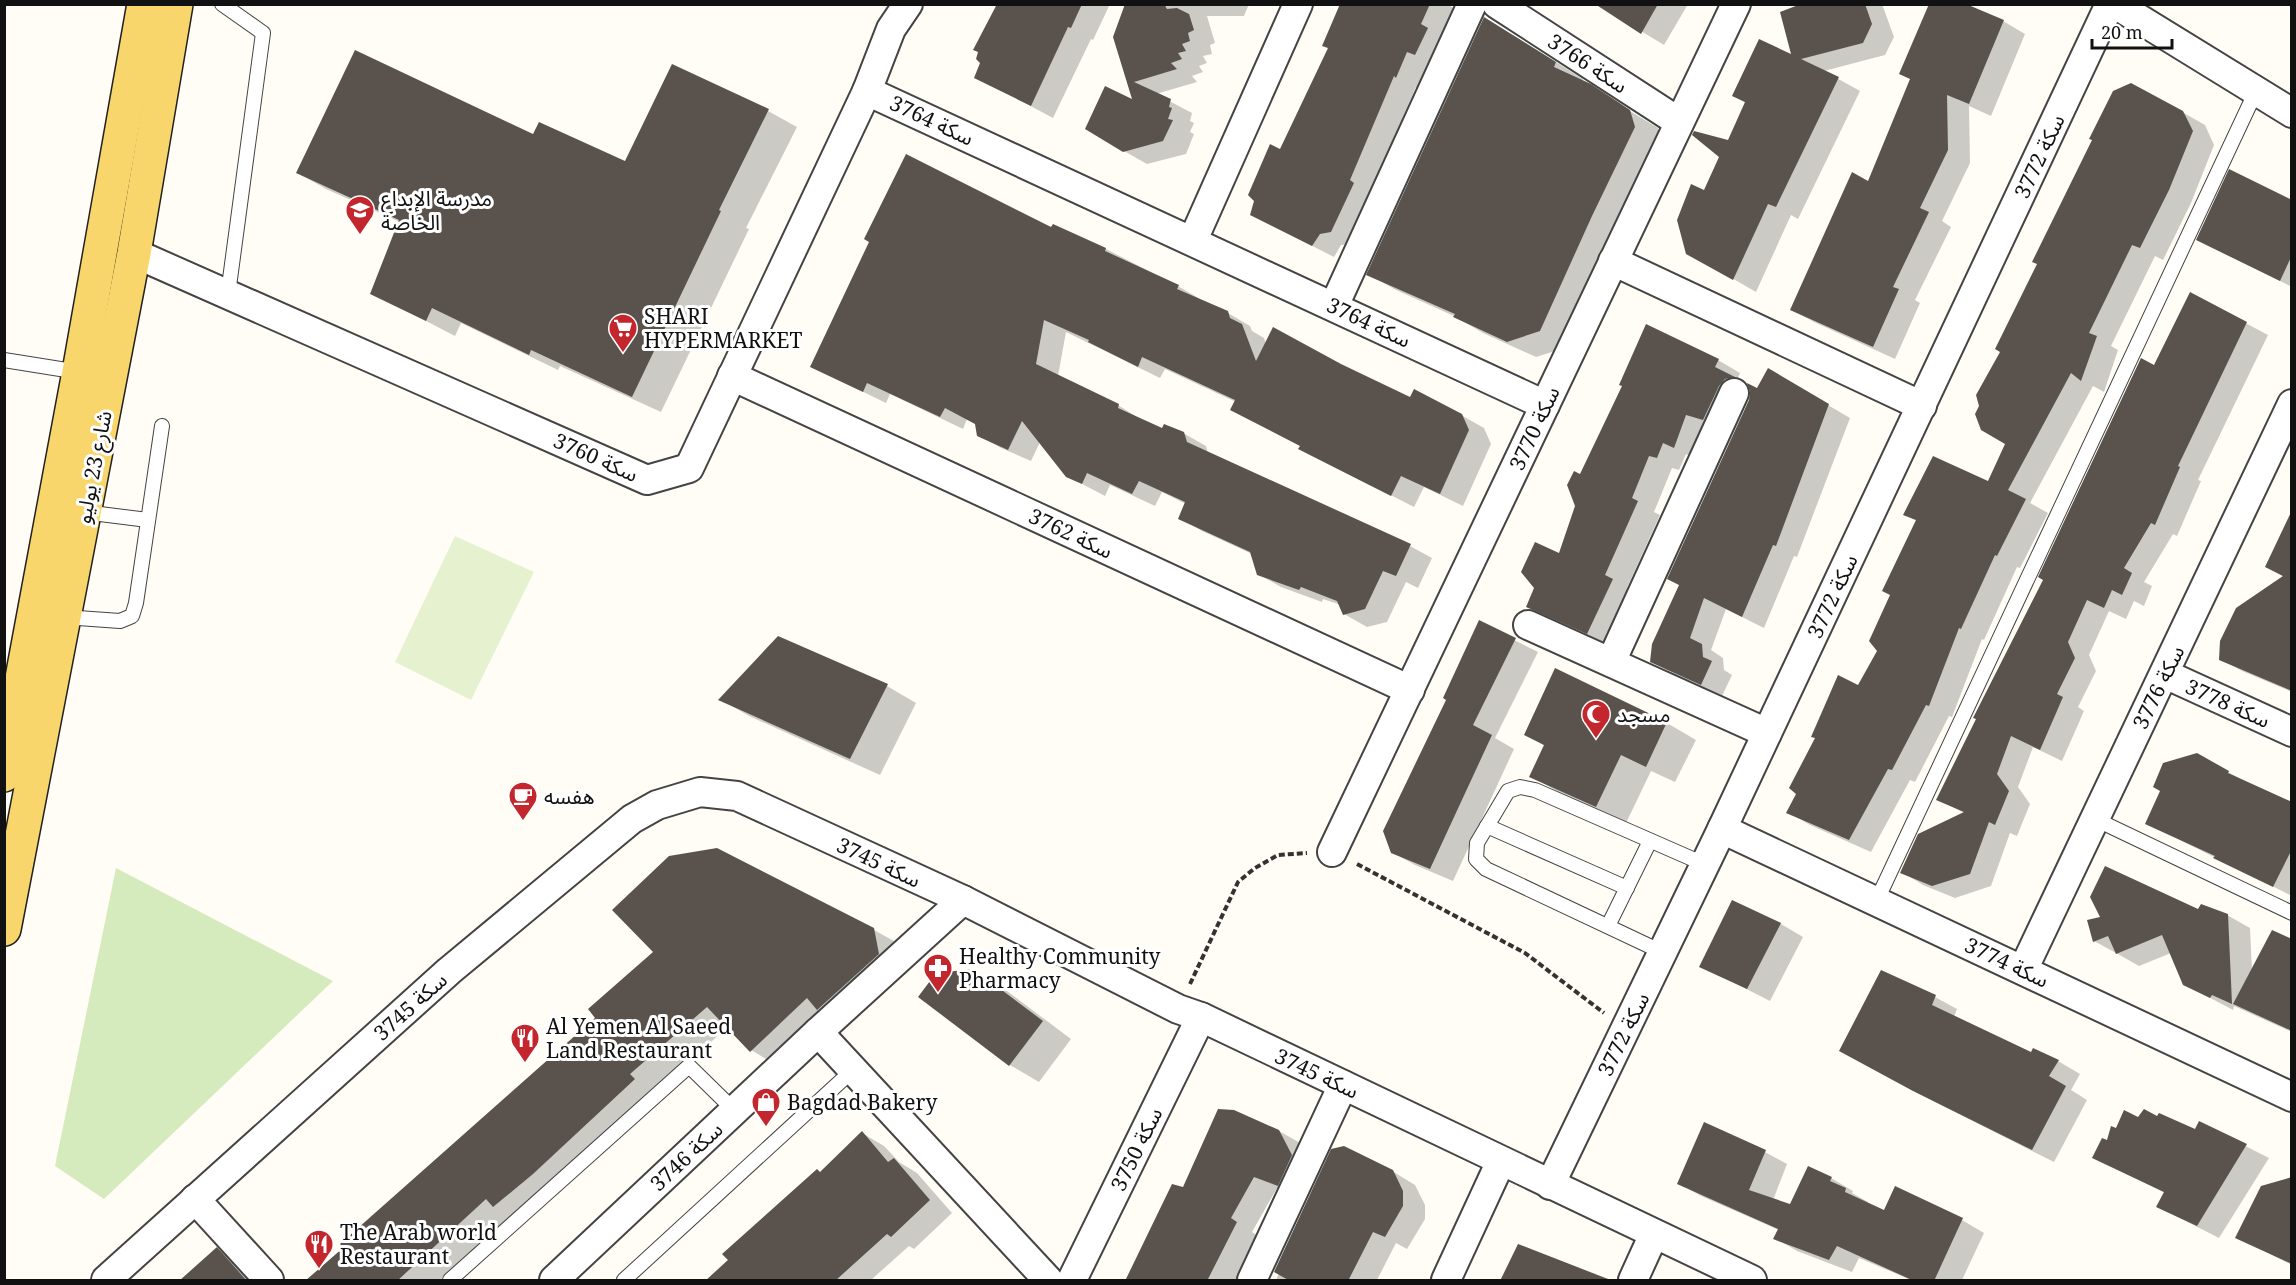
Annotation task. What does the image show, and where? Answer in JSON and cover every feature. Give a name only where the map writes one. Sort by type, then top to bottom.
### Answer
[{"type":"main road","name":"شارع 23 يوليو","points":[[4,775],[144,4]]},
{"type":"main road","name":"شارع 23 يوليو","points":[[4,929],[134,253],[176,4]]},
{"type":"street","name":"سكة 3760","points":[[134,253],[647,480],[689,468],[867,91],[891,30],[908,4]]},
{"type":"street","points":[[1193,240],[1298,4]]},
{"type":"street","points":[[1334,306],[1472,4]]},
{"type":"street","name":"سكة 3766","points":[[1497,4],[1679,122]]},
{"type":"street","name":"سكة 3770","points":[[1332,852],[1736,4]]},
{"type":"street","name":"سكة 3772","points":[[1550,1185],[1722,829],[2110,4]]},
{"type":"street","points":[[2115,4],[2292,113]]},
{"type":"street","name":"سكة 3764","points":[[867,91],[1545,405]]},
{"type":"street","points":[[1613,261],[1922,406]]},
{"type":"street","name":"سكة 3762","points":[[732,376],[1410,690]]},
{"type":"street","points":[[1611,662],[1734,393]]},
{"type":"street","name":"سكة 3776","points":[[2023,970],[2292,404]]},
{"type":"street","points":[[1528,625],[1767,733]]},
{"type":"street","name":"سكة 3778","points":[[2165,674],[2292,732]]},
{"type":"street","name":"سكة 3745","points":[[106,1281],[449,971],[632,819],[657,805],[700,792],[738,796],[963,900],[1189,1013],[1752,1281]]},
{"type":"street","name":"سكة 3774","points":[[1722,829],[2292,1097]]},
{"type":"street","name":"سكة 3746","points":[[554,1281],[818,1032],[963,900]]},
{"type":"street","name":"سكة 3750","points":[[1072,1281],[1189,1013]]},
{"type":"street","points":[[818,1032],[1048,1281]]},
{"type":"street","points":[[1252,1281],[1343,1085]]},
{"type":"street","points":[[1446,1281],[1501,1161]]},
{"type":"street","points":[[195,1199],[268,1281]]},
{"type":"street","points":[[1633,1281],[1654,1234]]},
{"type":"lane","points":[[222,4],[264,33],[228,294]]},
{"type":"lane","points":[[1877,900],[2256,91]]},
{"type":"lane","points":[[4,360],[79,372]]},
{"type":"lane","points":[[64,617],[120,621],[132,616],[136,603],[162,426]]},
{"type":"lane","points":[[84,512],[148,520]]},
{"type":"lane","points":[[1662,952],[1486,869],[1476,859],[1477,843],[1508,790],[1520,787],[1535,790],[1704,864]]},
{"type":"lane","points":[[2095,819],[2292,913]]},
{"type":"lane","points":[[1487,826],[1627,888]]},
{"type":"lane","points":[[1608,926],[1650,841]]},
{"type":"lane","points":[[450,1281],[689,1066],[735,1111]]},
{"type":"lane","points":[[624,1281],[853,1070]]},
{"type":"path","points":[[1189,1013],[1238,882],[1255,868],[1278,855],[1332,852],[1525,953],[1625,1030]]},
{"type":"green space","points":[[455,536],[534,572],[471,700],[395,662]]},
{"type":"green space","points":[[116,868],[333,981],[104,1199],[55,1166]]},
{"type":"building","points":[[997,4],[1082,4],[1071,28],[1068,27],[1031,106],[974,78],[980,63],[976,59],[978,52],[973,50]]},
{"type":"building","points":[[1125,4],[1164,4],[1167,9],[1177,8],[1189,14],[1194,30],[1188,33],[1190,41],[1182,44],[1186,51],[1178,53],[1182,59],[1171,63],[1177,69],[1134,82],[1171,99],[1169,107],[1172,108],[1168,119],[1173,120],[1163,141],[1123,152],[1085,129],[1105,86],[1132,99],[1113,37]]},
{"type":"building","points":[[1340,4],[1430,4],[1421,24],[1428,28],[1415,55],[1407,52],[1396,78],[1394,76],[1350,180],[1354,183],[1331,232],[1320,234],[1312,246],[1250,215],[1254,201],[1248,195],[1270,144],[1280,149],[1328,48],[1322,46]]},
{"type":"building","points":[[1595,4],[1658,4],[1641,34]]},
{"type":"building","points":[[1801,4],[1865,4],[1872,24],[1863,43],[1801,59],[1839,77],[1776,207],[1768,204],[1733,280],[1686,254],[1677,220],[1691,184],[1704,190],[1719,157],[1692,135],[1694,131],[1728,140],[1745,102],[1732,96],[1759,39],[1791,54],[1780,12]]},
{"type":"building","points":[[1929,4],[1966,4],[2004,20],[1969,104],[1947,95],[1948,150],[1920,208],[1929,212],[1893,287],[1899,289],[1873,347],[1790,310],[1852,172],[1868,181],[1910,79],[1899,74]]},
{"type":"building","points":[[1484,17],[1556,62],[1554,67],[1591,84],[1630,110],[1635,127],[1540,331],[1507,342],[1453,317],[1455,314],[1366,275]]},
{"type":"building","points":[[355,50],[533,134],[539,122],[625,161],[672,64],[769,109],[632,397],[531,350],[529,355],[432,308],[426,321],[370,294],[399,220],[296,173]]},
{"type":"building","points":[[2131,83],[2183,111],[2193,131],[2169,190],[2140,248],[2132,245],[2089,333],[2097,336],[2081,381],[2071,373],[2008,490],[2026,499],[1997,556],[1995,555],[1961,629],[1959,628],[1929,706],[1926,705],[1892,770],[1888,769],[1849,840],[1786,813],[1796,794],[1789,788],[1815,738],[1811,737],[1838,675],[1858,685],[1877,651],[1869,641],[1890,595],[1882,591],[1916,520],[1903,515],[1933,456],[1988,481],[2005,444],[1981,430],[1975,414],[1979,406],[1976,395],[2000,352],[1995,349],[2037,264],[2032,262],[2092,140],[2089,139],[2113,91]]},
{"type":"building","points":[[906,154],[1051,227],[1053,224],[1106,248],[1105,251],[1179,285],[1177,289],[1228,311],[1230,318],[1242,324],[1256,361],[1273,327],[1341,364],[1410,397],[1414,389],[1462,414],[1469,430],[1440,494],[1401,476],[1391,496],[1298,449],[1300,446],[1230,410],[1235,400],[1142,357],[1138,367],[1088,342],[1089,340],[1044,320],[1036,364],[1119,404],[1118,408],[1162,428],[1164,424],[1184,432],[1187,442],[1411,544],[1396,576],[1383,571],[1365,609],[1343,615],[1337,601],[1301,587],[1299,590],[1257,575],[1250,552],[1178,519],[1185,502],[1139,481],[1132,494],[1087,473],[1082,484],[1066,477],[1022,421],[1008,450],[977,436],[975,424],[945,408],[940,417],[867,383],[863,392],[810,367],[869,242],[864,239]]},
{"type":"building","points":[[2229,169],[2292,200],[2292,255],[2280,281],[2196,240]]},
{"type":"building","points":[[2190,292],[2247,322],[2178,466],[2180,467],[2155,525],[2151,523],[2124,568],[2132,573],[2122,595],[2112,590],[2104,608],[2087,600],[2068,642],[2075,658],[2057,694],[2063,697],[2040,750],[2011,736],[1997,774],[2009,791],[1995,825],[1989,822],[1970,874],[1932,886],[1900,873],[1918,834],[1964,812],[1936,800],[1976,719],[1973,718],[2043,580],[2038,577],[2141,358],[2154,365]]},
{"type":"building","points":[[1646,324],[1719,359],[1715,367],[1735,377],[1725,379],[1719,386],[1703,420],[1686,415],[1674,448],[1663,443],[1657,458],[1649,456],[1632,498],[1638,501],[1605,575],[1613,579],[1587,634],[1526,607],[1534,588],[1521,572],[1535,542],[1559,553],[1575,506],[1567,485],[1574,471],[1580,474],[1622,386],[1619,385]]},
{"type":"building","points":[[1768,368],[1829,404],[1776,546],[1773,545],[1742,617],[1704,598],[1690,638],[1702,644],[1703,657],[1712,661],[1701,685],[1650,662],[1652,644],[1679,585],[1667,579],[1749,400],[1750,391],[1747,383],[1757,388]]},
{"type":"building","points":[[2292,510],[2292,691],[2219,660],[2220,641],[2236,608],[2283,576],[2265,567]]},
{"type":"building","points":[[1479,620],[1516,638],[1473,725],[1492,735],[1430,869],[1391,853],[1383,831],[1446,700],[1443,698]]},
{"type":"building","points":[[778,636],[888,684],[850,759],[718,700]]},
{"type":"building","name":"مسجد","points":[[1555,668],[1667,722],[1646,767],[1621,755],[1596,807],[1529,777],[1544,745],[1524,735]]},
{"type":"building","points":[[2197,753],[2229,771],[2228,773],[2292,802],[2292,849],[2273,887],[2213,858],[2215,856],[2145,824],[2160,791],[2153,787],[2163,763]]},
{"type":"building","points":[[717,848],[874,928],[879,954],[817,1010],[807,998],[750,1052],[707,1007],[630,1074],[635,1079],[533,1174],[493,1207],[486,1199],[397,1281],[305,1281],[343,1248],[340,1244],[595,1018],[588,1009],[653,952],[612,910],[669,856]]},
{"type":"building","points":[[2105,866],[2198,909],[2201,904],[2228,914],[2232,1004],[2212,995],[2210,998],[2183,985],[2162,935],[2116,954],[2108,936],[2093,942],[2087,920],[2100,917],[2090,897]]},
{"type":"building","points":[[1732,900],[1781,923],[1747,989],[1699,967]]},
{"type":"building","points":[[2272,930],[2292,939],[2292,1031],[2233,1004]]},
{"type":"building","points":[[974,969],[1043,1021],[1009,1066],[918,997],[936,973]]},
{"type":"building","points":[[1881,970],[1936,995],[1932,1005],[2031,1052],[2033,1048],[2059,1060],[2049,1076],[2066,1086],[2032,1150],[1913,1091],[1839,1051]]},
{"type":"building","points":[[1218,1109],[1234,1110],[1279,1130],[1292,1155],[1278,1186],[1254,1177],[1231,1218],[1237,1222],[1207,1281],[1125,1281],[1172,1184],[1183,1187]]},
{"type":"building","points":[[2144,1109],[2195,1129],[2199,1121],[2247,1144],[2197,1226],[2156,1207],[2164,1192],[2092,1158],[2102,1138],[2107,1140],[2111,1126],[2116,1128],[2124,1110],[2138,1117]]},
{"type":"building","points":[[1704,1122],[1766,1150],[1749,1190],[1790,1204],[1808,1166],[1832,1177],[1830,1181],[1846,1188],[1845,1192],[1884,1210],[1895,1186],[1963,1218],[1934,1281],[1914,1281],[1837,1246],[1829,1260],[1773,1239],[1778,1229],[1677,1184]]},
{"type":"building","points":[[862,1131],[888,1162],[894,1158],[930,1200],[891,1237],[887,1234],[835,1281],[705,1281],[728,1260],[722,1254],[817,1169],[820,1172]]},
{"type":"building","points":[[1344,1146],[1393,1170],[1403,1191],[1403,1206],[1385,1237],[1373,1232],[1348,1281],[1290,1281],[1274,1272],[1331,1149]]},
{"type":"building","points":[[2292,1177],[2292,1264],[2235,1238],[2261,1186]]},
{"type":"building","points":[[1518,1244],[1608,1279],[1608,1281],[1500,1281]]},
{"type":"building","points":[[217,1247],[247,1281],[179,1281]]},
{"type":"place","name":"مدرسة الإبداع الخاصة","points":[[360,236]]},
{"type":"place","name":"SHARI HYPERMARKET","points":[[623,354]]},
{"type":"place","name":"مسجد","points":[[1596,740]]},
{"type":"place","name":"هفسه","points":[[523,822]]},
{"type":"place","name":"Healthy Community Pharmacy","points":[[938,994]]},
{"type":"place","name":"Al Yemen Al Saeed Land Restaurant","points":[[525,1064]]},
{"type":"place","name":"Bagdad Bakery","points":[[766,1128]]},
{"type":"place","name":"The Arab world Restaurant","points":[[319,1270]]}]
